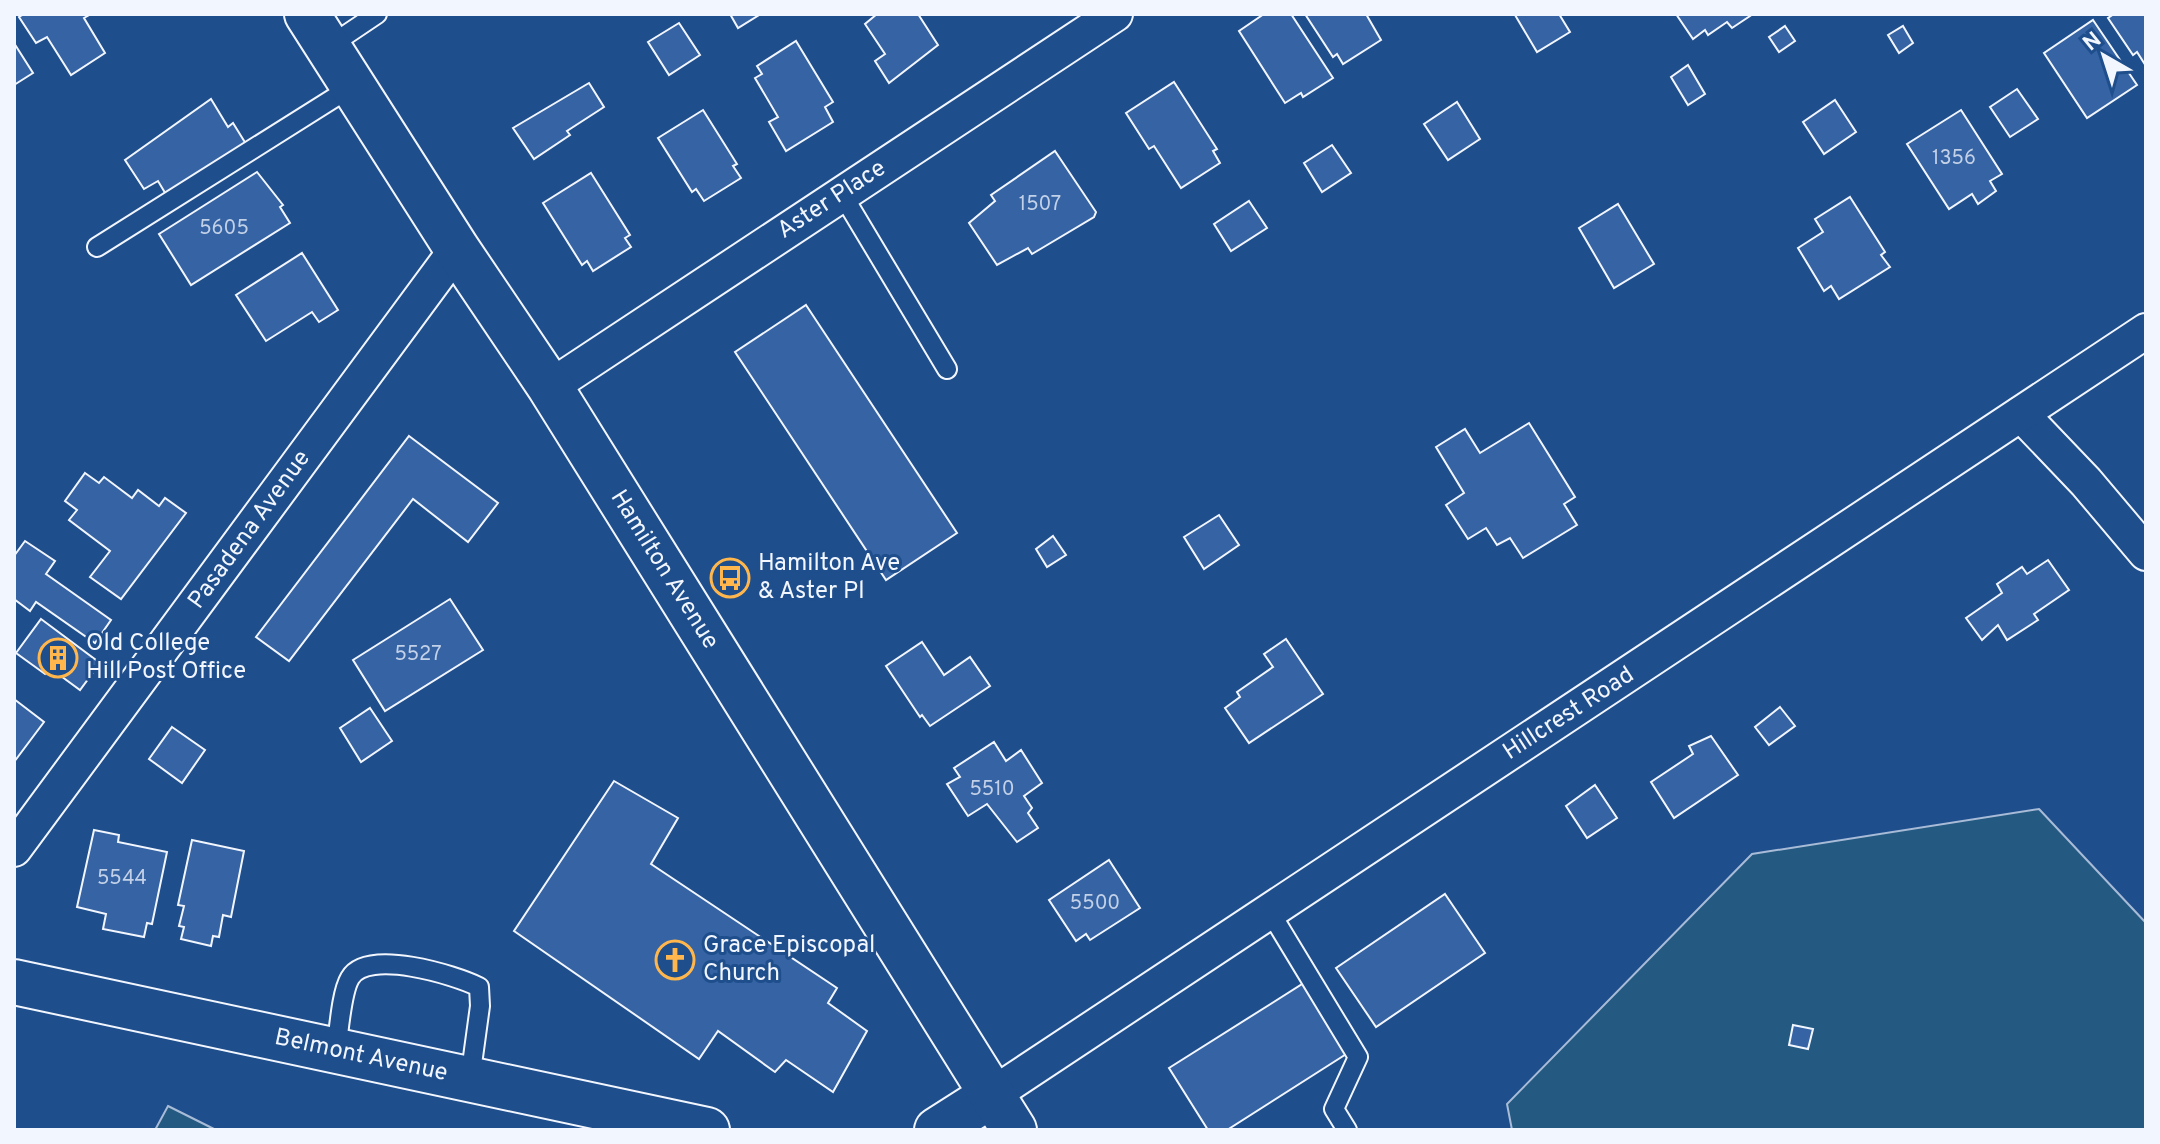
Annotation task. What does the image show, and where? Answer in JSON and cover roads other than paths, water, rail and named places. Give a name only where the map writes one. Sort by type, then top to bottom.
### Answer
[{"type":"main road","name":"Hamilton Avenue","points":[[318,30],[457,249],[550,387],[1003,1113]]},
{"type":"main road","name":"Belmont Avenue","points":[[14,982],[707,1130]]},
{"type":"main road","points":[[937,1130],[1003,1113]]},
{"type":"street","name":"Aster Place","points":[[550,387],[1115,14]]},
{"type":"street","name":"Pasadena Avenue","points":[[14,849],[457,249]]},
{"type":"street","name":"Hillcrest Road","points":[[1003,1113],[1270,912],[2146,331]]},
{"type":"street","points":[[2021,414],[2086,482],[2146,553]]},
{"type":"lane","points":[[318,30],[377,14]]},
{"type":"lane","points":[[97,247],[353,86]]},
{"type":"lane","points":[[842,194],[947,369]]},
{"type":"lane","points":[[1270,912],[1358,1057],[1334,1109],[1347,1130]]},
{"type":"lane","points":[[336,1051],[350,977],[362,967],[388,963],[460,977],[479,987],[480,1006],[470,1079]]},
{"type":"place","name":"Hamilton Ave & Aster Pl","points":[[730,578]]},
{"type":"place","name":"Old College Hill Post Office","points":[[58,658]]},
{"type":"place","name":"Grace Episcopal Church","points":[[675,960]]}]
